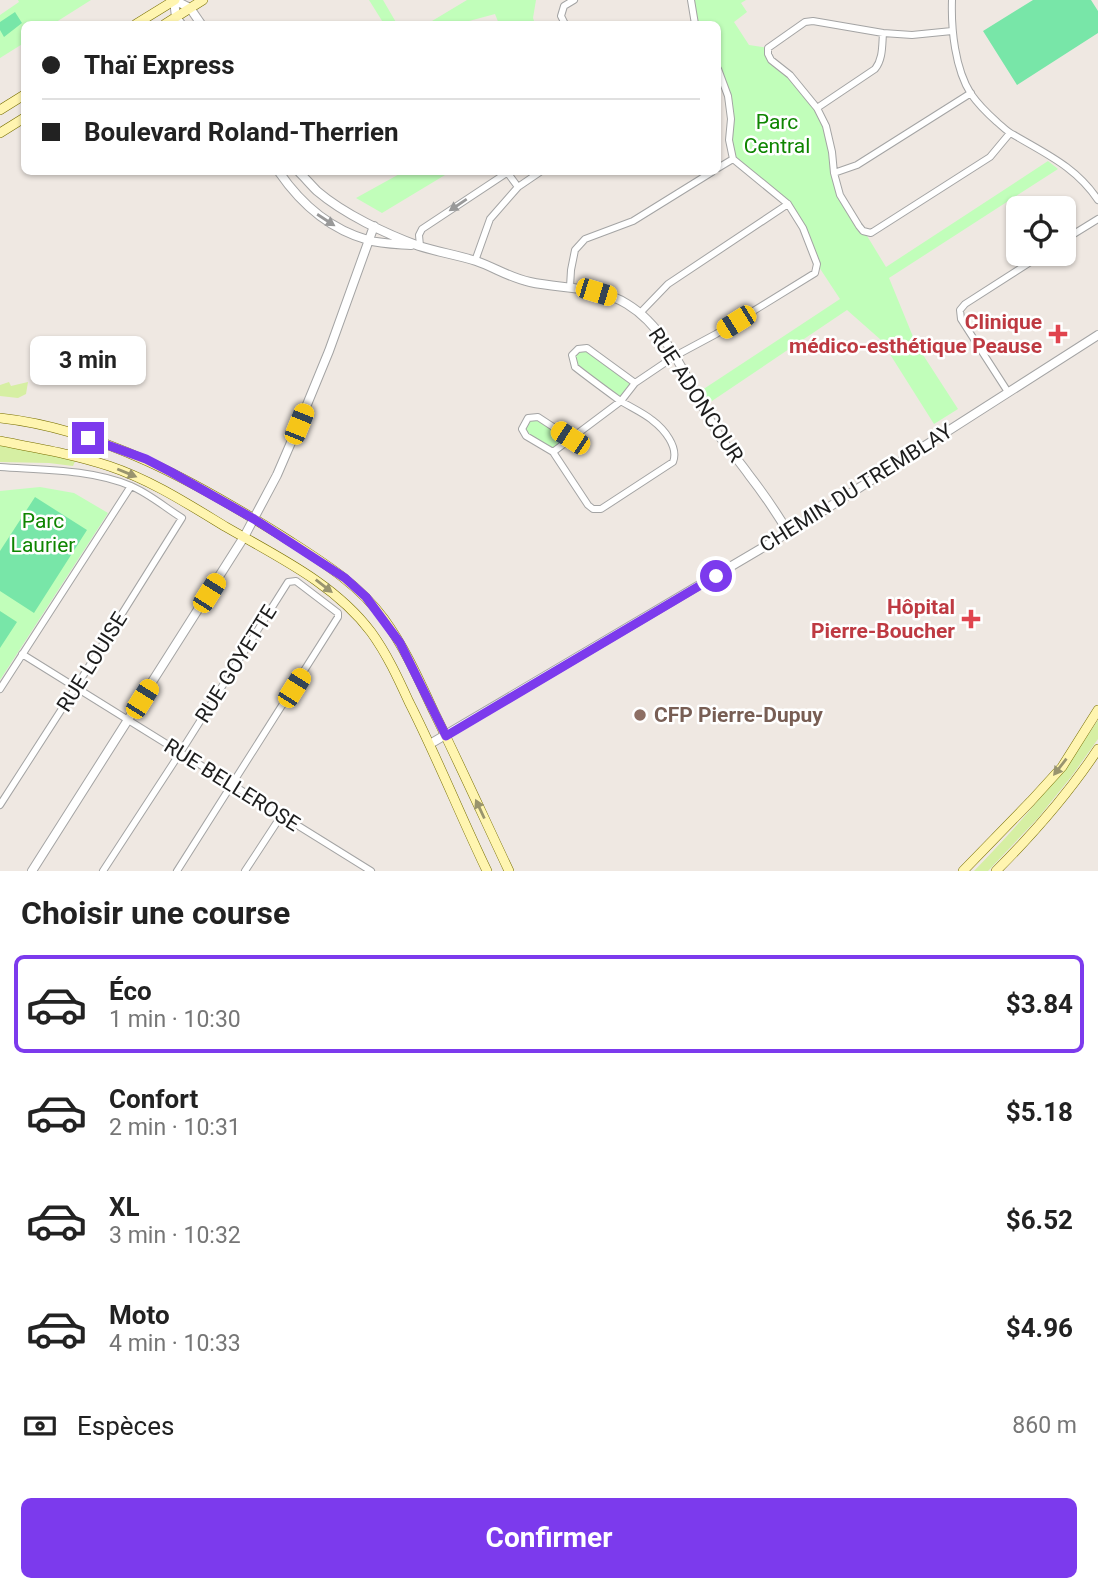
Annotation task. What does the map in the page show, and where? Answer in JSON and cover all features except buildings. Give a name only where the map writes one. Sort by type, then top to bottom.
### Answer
[{"type":"main road","points":[[141,21],[174,0]]},
{"type":"main road","points":[[178,21],[190,8],[203,0]]},
{"type":"main road","points":[[0,110],[21,97]]},
{"type":"main road","points":[[0,134],[21,120]]},
{"type":"main road","points":[[0,418],[88,438],[118,448],[171,472],[254,519],[345,578],[366,597],[400,643],[509,871]]},
{"type":"main road","points":[[0,441],[109,466],[154,485],[315,579],[352,610],[386,655],[430,744],[486,871]]},
{"type":"main road","points":[[963,871],[1062,767],[1098,710]]},
{"type":"main road","points":[[996,871],[1094,762],[1098,749]]},
{"type":"street","points":[[174,0],[190,8],[199,21]]},
{"type":"street","points":[[174,0],[178,21]]},
{"type":"street","points":[[564,21],[561,16],[564,6],[573,0]]},
{"type":"street","points":[[691,0],[694,21]]},
{"type":"street","points":[[952,0],[952,32],[958,64],[971,93],[1010,134],[1058,160],[1077,176],[1098,200]]},
{"type":"street","points":[[952,32],[912,35],[883,33],[813,21],[805,22],[768,48],[768,54],[771,60],[790,75],[817,108],[832,152],[840,195],[863,231],[871,233],[990,157],[1010,134]]},
{"type":"street","points":[[817,108],[875,69],[881,54],[883,33]]},
{"type":"street","points":[[553,452],[621,401],[635,383],[675,356],[815,273],[817,264],[803,228],[788,204],[733,159],[729,140],[729,96],[721,76]]},
{"type":"street","points":[[834,173],[857,165],[971,93]]},
{"type":"street","points":[[721,98],[729,96]]},
{"type":"street","points":[[721,166],[733,159]]},
{"type":"street","name":"RUE ADONCOUR","points":[[281,175],[309,209],[335,226],[369,241],[420,246]]},
{"type":"street","name":"RUE ADONCOUR","points":[[302,175],[319,192],[346,211],[420,246],[475,261],[517,279],[611,296],[640,313],[675,356],[721,438],[788,532]]},
{"type":"street","points":[[420,246],[419,235],[422,229],[503,175]]},
{"type":"street","points":[[510,175],[518,187]]},
{"type":"street","points":[[475,261],[490,219],[518,187],[536,175]]},
{"type":"street","points":[[570,287],[575,250],[585,239],[633,221],[707,175]]},
{"type":"street","points":[[640,313],[668,284],[788,204]]},
{"type":"street","points":[[1076,233],[1098,219]]},
{"type":"street","points":[[32,871],[254,519],[277,475],[329,351],[374,226]]},
{"type":"street","points":[[1008,392],[961,319],[960,310],[965,304],[1024,266]]},
{"type":"street","name":"CHEMIN DU TREMBLAY","points":[[430,744],[801,525],[1098,335]]},
{"type":"street","points":[[570,438],[538,417],[528,418],[522,429],[526,436],[553,452],[593,509],[601,509],[673,461],[675,451],[660,427],[575,367],[572,355],[578,349],[587,348],[635,383]]},
{"type":"street","points":[[0,467],[77,472],[131,486],[0,689]]},
{"type":"street","name":"RUE LOUISE","points":[[0,805],[182,517],[131,486]]},
{"type":"street","name":"RUE GOYETTE","points":[[103,871],[288,582],[296,581],[338,613],[338,617],[233,785]]},
{"type":"street","name":"RUE BELLEROSE","points":[[22,654],[371,871]]},
{"type":"street","points":[[177,871],[233,785]]},
{"type":"street","points":[[245,871],[281,816]]},
{"type":"green space","points":[[18,0],[91,0],[58,21],[21,21],[21,45],[0,58],[0,15],[19,2]]},
{"type":"green space","points":[[369,0],[383,0],[395,21],[382,21]]},
{"type":"green space","points":[[467,0],[536,0],[534,21],[498,21],[495,14],[469,21],[432,21]]},
{"type":"green space","name":"Parc Central","points":[[691,0],[746,0],[741,3],[747,12],[734,22],[749,45],[768,48],[768,54],[817,108],[826,126],[836,185],[886,267],[1048,161],[1058,169],[1016,196],[1006,196],[1006,203],[889,278],[916,344],[958,409],[934,424],[881,340],[847,310],[703,407],[696,394],[840,299],[817,264],[788,204],[733,159],[728,96],[721,77],[721,21],[694,21]]},
{"type":"green space","points":[[1033,0],[1091,0],[1098,11],[1098,33],[1017,85],[983,31]]},
{"type":"green space","points":[[15,12],[21,24],[4,37],[0,22]]},
{"type":"green space","points":[[398,175],[445,175],[382,213],[356,198]]},
{"type":"green space","points":[[587,350],[632,383],[621,399],[576,366],[574,356],[579,351]]},
{"type":"green space","points":[[9,382],[11,386],[28,382],[26,394],[18,398],[0,396],[0,385]]},
{"type":"green space","points":[[537,419],[567,438],[553,450],[527,435],[524,429],[529,420]]},
{"type":"green space","points":[[0,445],[76,459],[73,466],[0,462]]},
{"type":"green space","name":"Parc Laurier","points":[[40,487],[74,493],[108,513],[0,680],[0,491]]},
{"type":"green space","points":[[35,497],[87,530],[34,613],[0,591],[0,551]]},
{"type":"green space","points":[[0,611],[17,622],[0,648]]},
{"type":"green space","points":[[1098,720],[1098,739],[1038,818],[988,871],[974,871],[1040,798]]},
{"type":"place","name":"Clinique médico-esthétique Peause","points":[[1058,334]]},
{"type":"place","name":"Hôpital Pierre-Boucher","points":[[971,619]]},
{"type":"place","name":"CFP Pierre-Dupuy","points":[[640,715]]},
{"type":"route","points":[[88,438],[146,459],[171,472],[254,519],[345,578],[366,597],[400,643],[446,736],[716,576]]}]
